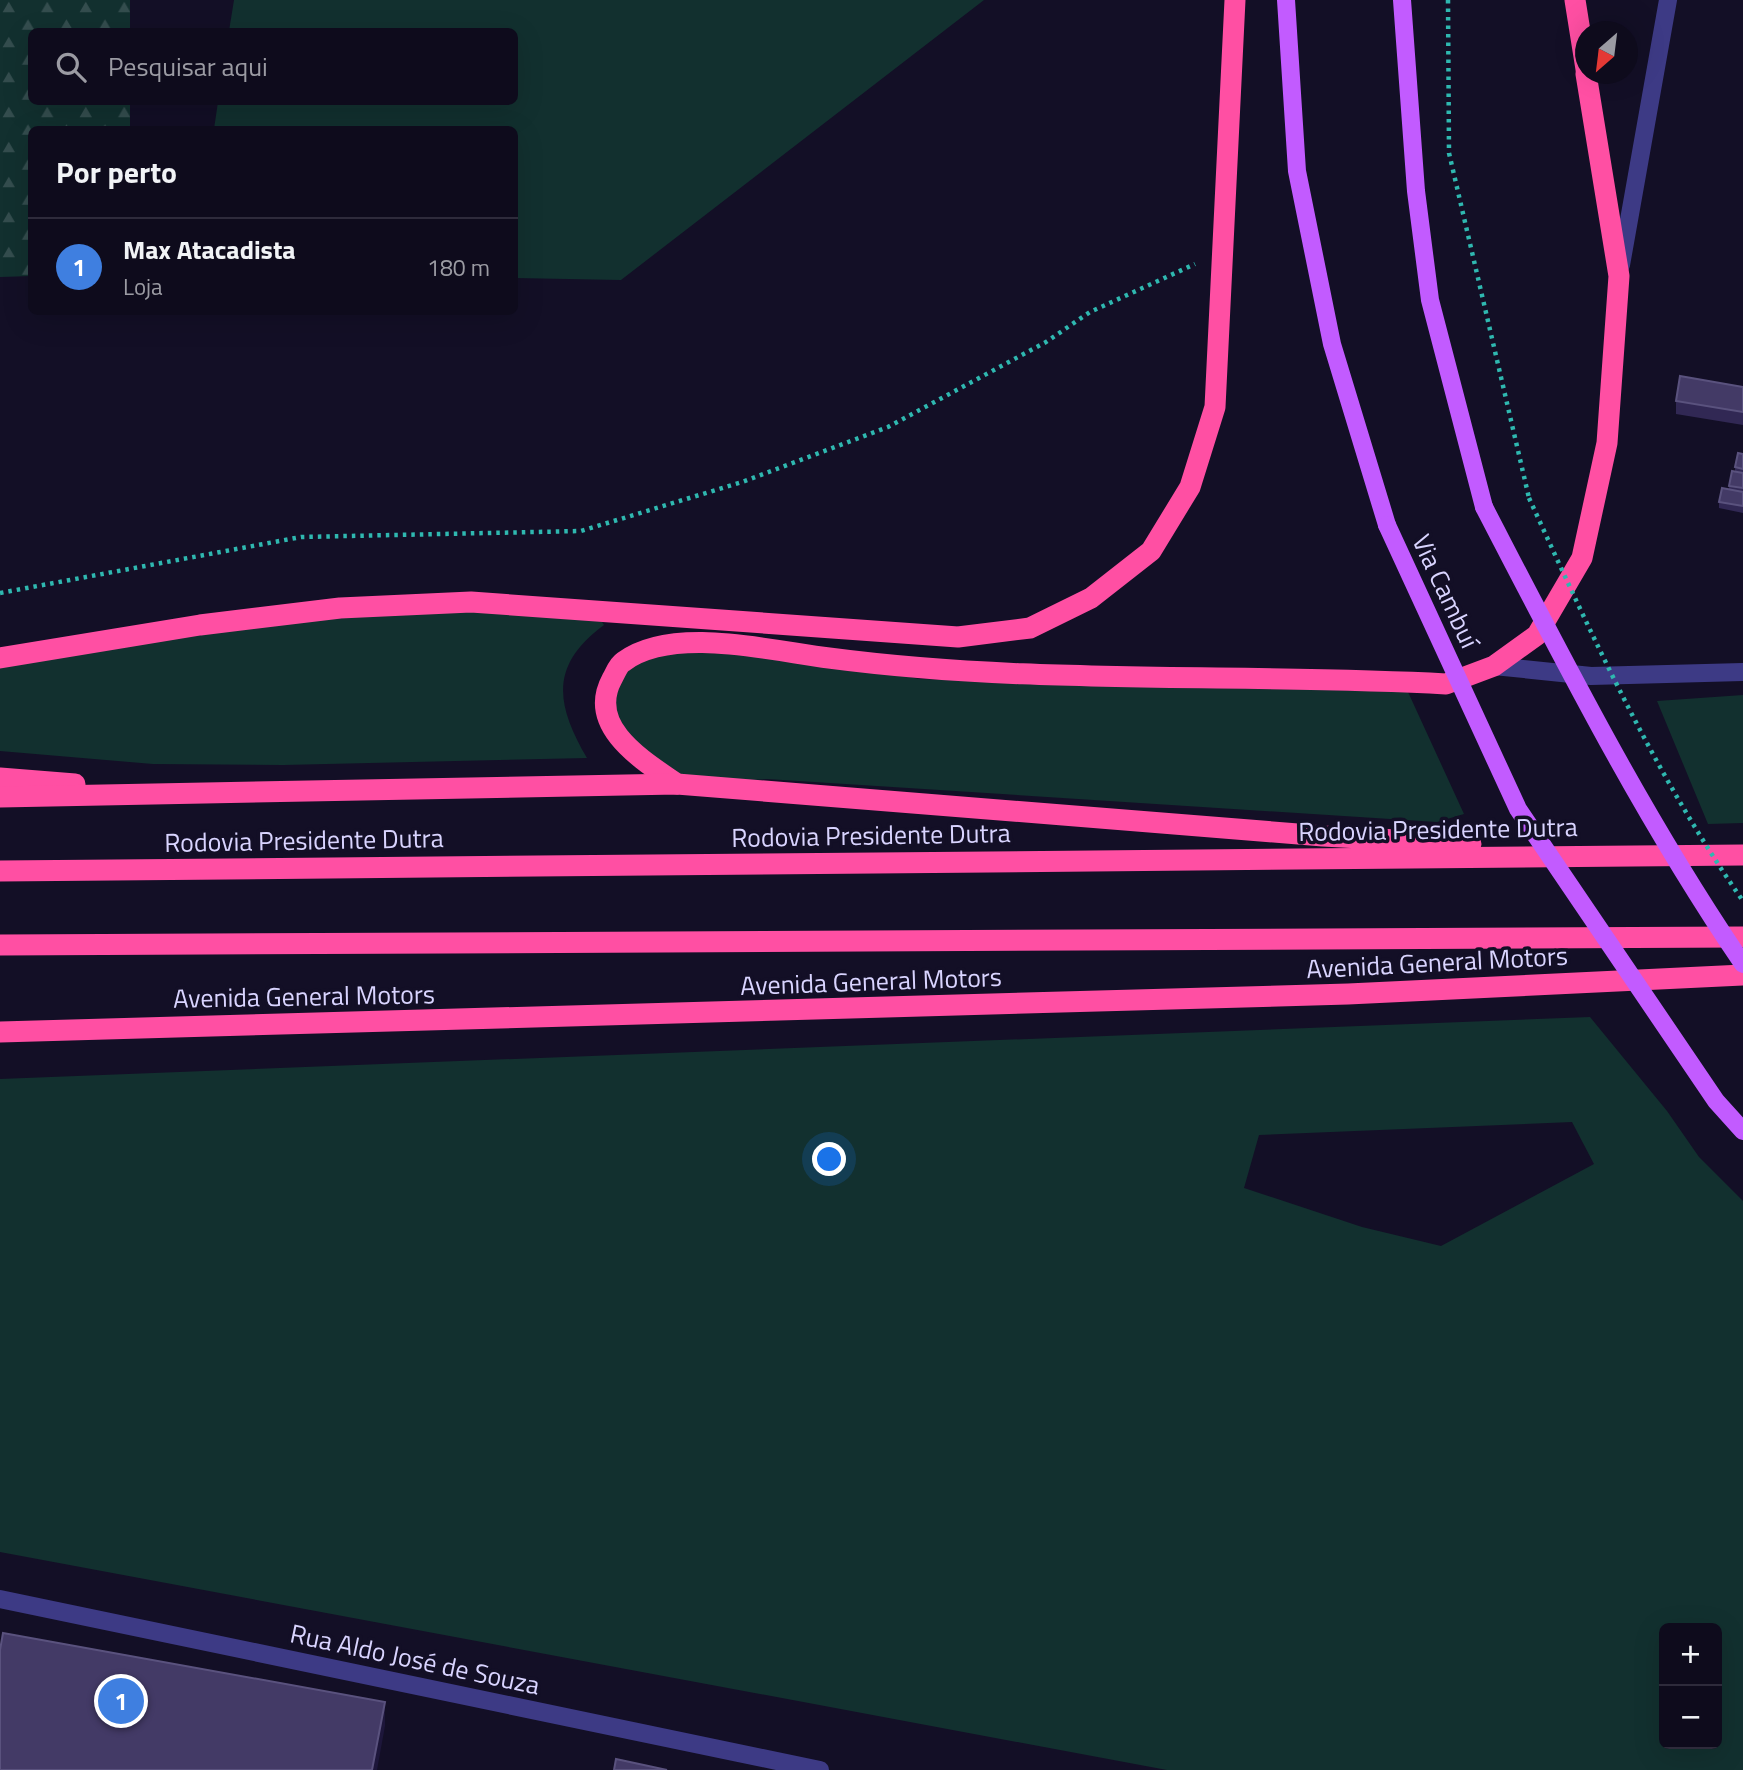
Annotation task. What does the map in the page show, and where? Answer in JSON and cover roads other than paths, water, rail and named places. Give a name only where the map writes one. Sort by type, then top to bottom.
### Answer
[{"type":"highway","points":[[0,658],[200,625],[340,608],[471,602],[958,637],[1030,628],[1091,598],[1151,551],[1190,487],[1215,407],[1236,0]]},
{"type":"highway","points":[[1575,0],[1578,21]]},
{"type":"highway","points":[[677,784],[627,749],[609,722],[606,690],[621,662],[649,650],[697,640],[908,669],[985,673],[1346,678],[1446,684],[1494,666],[1537,635],[1582,558],[1607,443],[1619,276],[1588,84]]},
{"type":"highway","points":[[0,778],[195,795]]},
{"type":"highway","points":[[0,797],[677,784],[1323,836],[1679,855]]},
{"type":"highway","name":"Rodovia Presidente Dutra","points":[[0,872],[1743,855]]},
{"type":"highway","points":[[0,945],[1743,937]]},
{"type":"highway","name":"Avenida General Motors","points":[[0,1032],[1334,995],[1743,975]]},
{"type":"main road","name":"Via Cambuí","points":[[1286,0],[1297,172],[1332,344],[1387,525],[1518,809],[1716,1101],[1743,1131]]},
{"type":"main road","points":[[1402,0],[1416,191],[1430,300],[1484,508],[1619,768],[1698,898],[1743,964]]},
{"type":"street","points":[[1619,276],[1668,0]]},
{"type":"street","points":[[1494,666],[1591,676],[1743,672]]},
{"type":"street","name":"Rua Aldo José de Souza","points":[[0,1599],[820,1770]]},
{"type":"place","name":"Max Atacadista","points":[[121,1701]]}]
